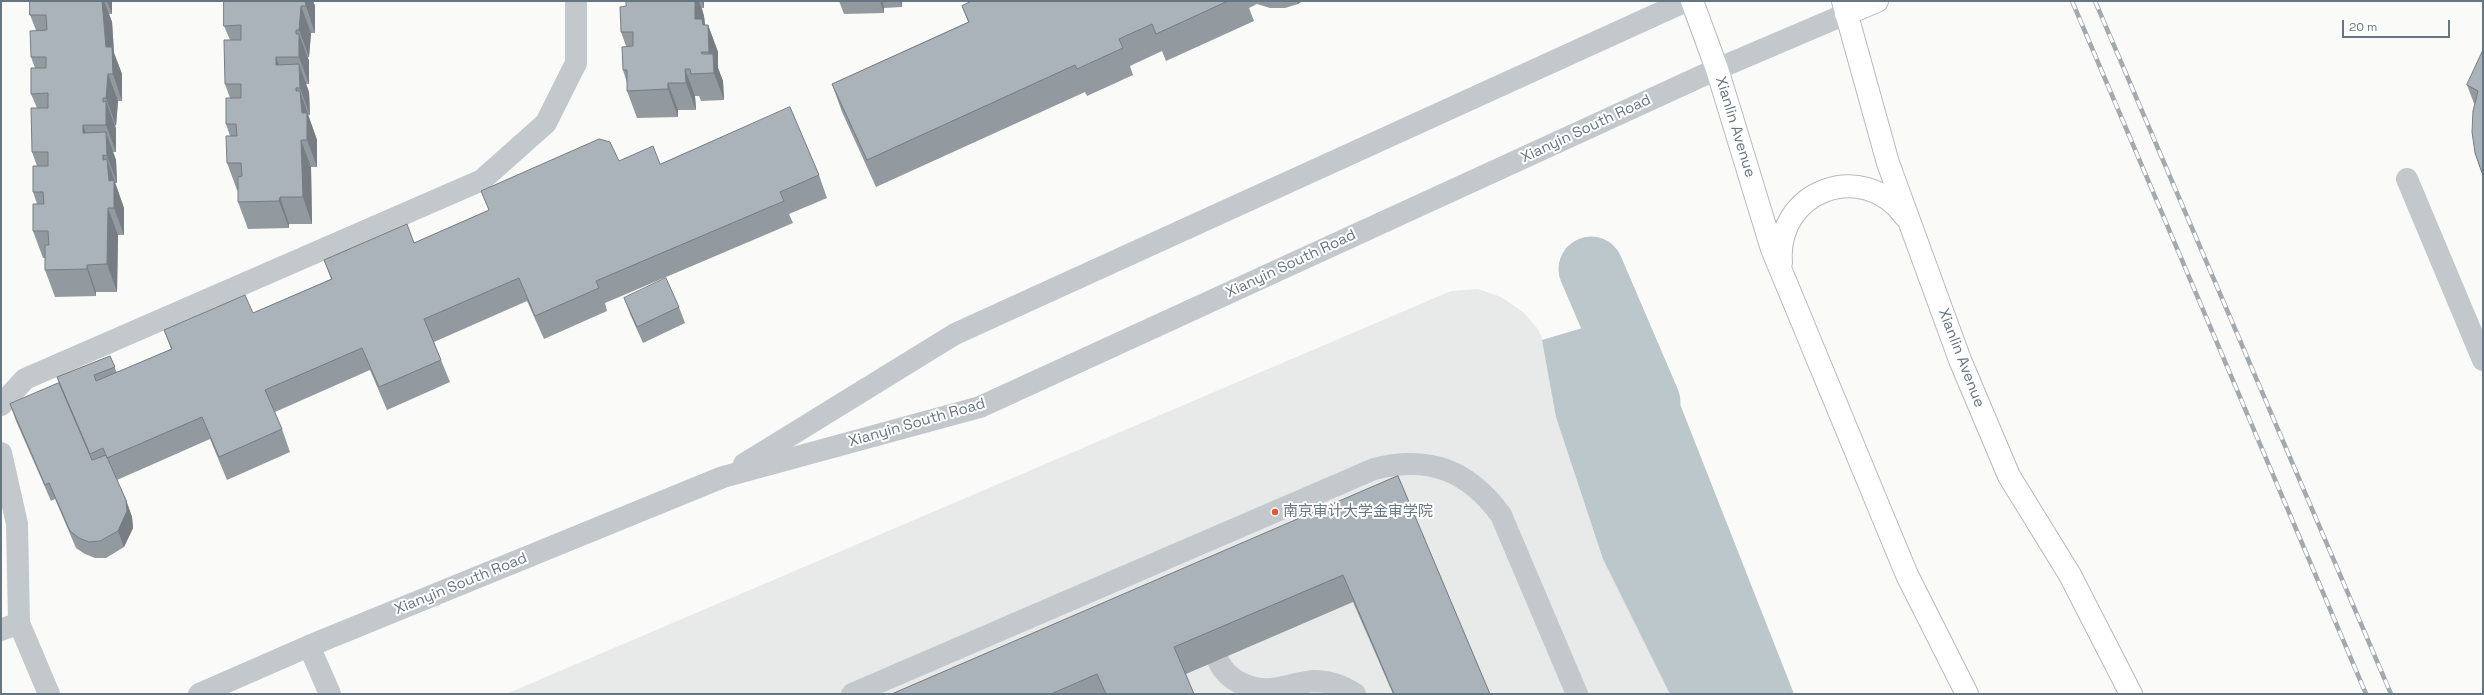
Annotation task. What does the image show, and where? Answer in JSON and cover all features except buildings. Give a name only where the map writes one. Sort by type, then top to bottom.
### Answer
[{"type":"main road","name":"Xianlin Avenue","points":[[1692,1],[1717,69],[1772,249],[1782,270],[1907,575],[1967,694]]},
{"type":"main road","points":[[1845,8],[1877,1]]},
{"type":"main road","name":"Xianlin Avenue","points":[[1845,8],[1888,163],[1960,360],[2009,476],[2070,575],[2131,694]]},
{"type":"main road","points":[[1782,270],[1780,253],[1782,236],[1790,220],[1800,206],[1814,195],[1831,188],[1849,186],[1867,188],[1884,195],[1899,207],[1910,222]]},
{"type":"street","points":[[1,405],[25,379],[482,180],[546,123],[576,63],[576,1]]},
{"type":"street","name":"Xianyin South Road","points":[[723,477],[955,334],[1686,1]]},
{"type":"street","name":"Xianyin South Road","points":[[199,694],[309,646],[723,477],[980,407],[1717,69],[1845,8]]},
{"type":"street","points":[[2407,179],[2483,360]]},
{"type":"street","points":[[1,453],[17,524],[10,627],[49,694]]},
{"type":"street","points":[[852,694],[933,671],[1174,555],[1374,469],[1410,463],[1446,469],[1477,487],[1501,516],[1577,694]]},
{"type":"street","points":[[1174,555],[1183,576]]},
{"type":"street","points":[[309,646],[330,694]]},
{"type":"street","points":[[1218,660],[1229,676],[1251,687],[1276,689],[1314,681],[1328,682],[1343,686],[1355,694]]},
{"type":"shaded area","name":"南京审计大学金审学院","points":[[1478,289],[1501,297],[1523,312],[1538,329],[1697,694],[506,694],[1451,291]]},
{"type":"shaded area","points":[[1643,310],[1794,694],[1670,694],[1603,559],[1556,417],[1542,340]]},
{"type":"waterway","points":[[1591,269],[1648,402]]},
{"type":"railway","points":[[2072,1],[2366,694]]},
{"type":"railway","points":[[2095,1],[2391,694]]},
{"type":"place","name":"南京审计大学金审学院","points":[[1275,512]]}]
